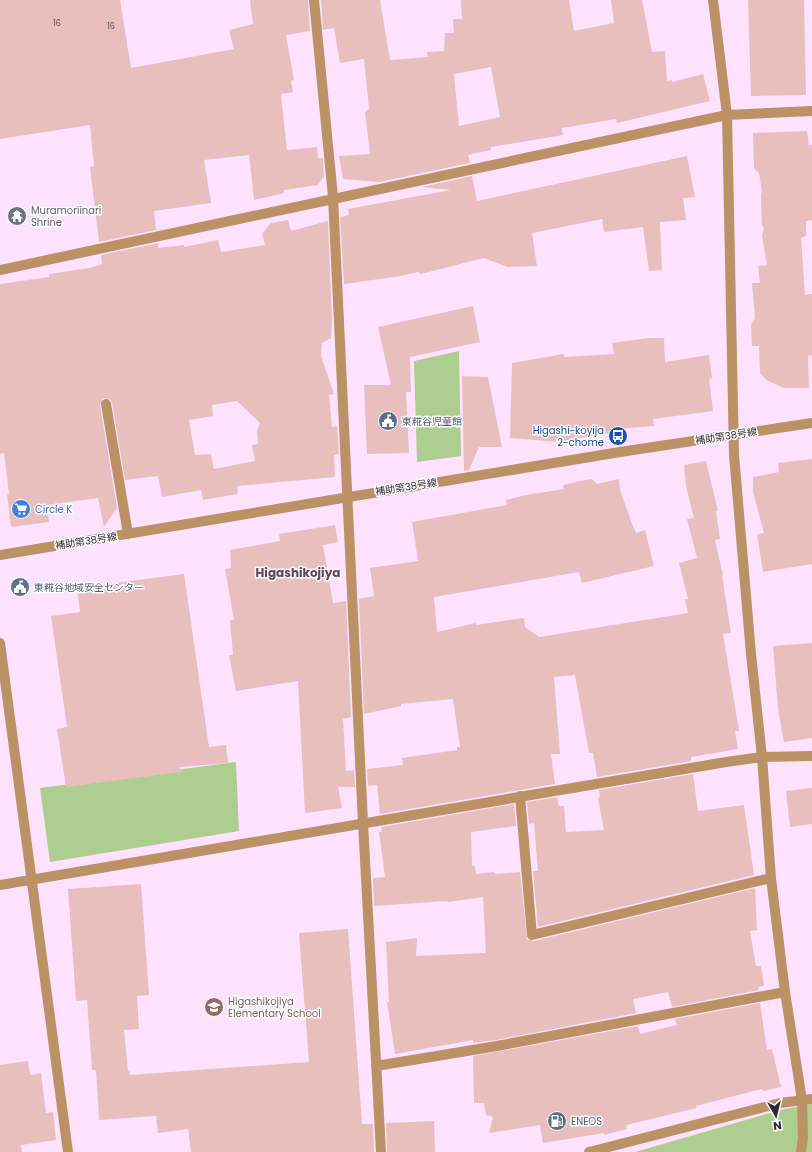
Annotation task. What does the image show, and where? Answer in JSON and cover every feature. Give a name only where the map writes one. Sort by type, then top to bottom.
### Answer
[{"type":"street","points":[[314,0],[334,197],[363,824],[381,1152]]},
{"type":"street","points":[[713,0],[727,115],[733,435],[751,654],[762,757],[771,878],[785,992],[807,1099],[801,1152]]},
{"type":"street","points":[[0,270],[334,197],[727,115],[812,111]]},
{"type":"street","points":[[106,404],[128,534]]},
{"type":"street","name":"補助第38号線","points":[[0,555],[348,497],[812,423]]},
{"type":"street","points":[[0,643],[68,1152]]},
{"type":"street","points":[[0,885],[520,796],[762,757],[812,756]]},
{"type":"street","points":[[520,796],[532,935],[771,878]]},
{"type":"street","points":[[376,1066],[497,1046],[785,992]]},
{"type":"street","points":[[589,1152],[780,1103],[807,1099]]},
{"type":"green space","points":[[459,351],[461,456],[417,462],[414,361]]},
{"type":"green space","points":[[236,762],[239,831],[50,862],[40,788]]},
{"type":"green space","points":[[812,1104],[812,1152],[635,1152],[780,1110]]},
{"type":"building","points":[[0,0],[120,0],[131,68],[234,49],[229,30],[253,24],[250,0],[308,0],[310,31],[286,35],[294,80],[291,81],[293,92],[281,94],[287,150],[317,147],[318,158],[323,158],[324,176],[318,185],[284,190],[284,193],[254,200],[249,155],[204,160],[211,203],[154,211],[156,230],[99,242],[90,167],[94,166],[90,125],[0,139]]},
{"type":"building","points":[[321,0],[380,0],[390,60],[428,57],[427,52],[444,51],[445,33],[454,33],[453,19],[462,19],[461,0],[569,0],[574,31],[614,23],[611,0],[642,0],[652,52],[665,51],[667,81],[672,80],[672,82],[703,74],[710,101],[617,123],[616,119],[562,128],[563,135],[491,147],[491,150],[468,155],[470,163],[379,182],[343,179],[339,156],[370,154],[365,112],[369,109],[364,59],[340,63],[334,28],[323,30]],"holes":[[[491,67],[500,117],[459,126],[454,74]]]},
{"type":"building","points":[[748,0],[804,0],[806,95],[751,96]]},
{"type":"building","points":[[807,131],[809,145],[812,145],[812,220],[806,221],[806,236],[801,238],[805,295],[812,294],[812,355],[808,356],[809,388],[784,388],[766,380],[760,373],[759,346],[752,346],[751,325],[755,318],[752,283],[760,283],[758,266],[767,265],[762,235],[764,228],[762,226],[762,191],[759,173],[754,168],[753,133]]},
{"type":"building","points":[[687,156],[695,197],[683,198],[686,220],[660,222],[662,270],[649,271],[643,227],[604,232],[602,219],[532,233],[537,266],[507,267],[484,258],[421,274],[418,272],[401,276],[344,284],[340,217],[349,215],[348,209],[451,190],[422,187],[472,176],[477,201]]},
{"type":"building","points":[[288,220],[291,231],[328,221],[332,321],[331,338],[322,343],[321,356],[334,394],[329,395],[332,427],[337,426],[339,454],[334,455],[335,477],[237,486],[238,494],[203,500],[201,490],[162,497],[158,476],[125,480],[112,403],[111,400],[105,398],[102,399],[100,405],[117,508],[104,527],[98,498],[47,505],[49,522],[11,527],[4,453],[0,454],[0,284],[49,277],[49,274],[90,268],[102,264],[101,255],[158,243],[158,248],[184,245],[184,247],[218,240],[221,252],[265,245],[262,234],[271,223]],"holes":[[[237,401],[260,423],[257,431],[258,444],[252,445],[255,461],[214,469],[211,454],[195,455],[189,420],[213,416],[212,405]]]},
{"type":"building","points":[[473,306],[480,342],[410,357],[411,392],[406,392],[409,453],[367,454],[364,385],[391,385],[378,327]]},
{"type":"building","points":[[649,338],[664,338],[665,362],[709,355],[712,378],[709,379],[713,411],[653,419],[654,426],[615,429],[615,432],[559,442],[510,438],[512,363],[564,354],[564,357],[614,354],[612,343]]},
{"type":"building","points":[[462,376],[488,377],[502,447],[479,447],[469,470],[464,471]]},
{"type":"building","points":[[812,459],[812,564],[763,572],[757,534],[764,533],[753,492],[753,477],[779,472],[778,463]]},
{"type":"building","points":[[706,461],[718,511],[716,511],[720,539],[715,540],[723,575],[731,633],[723,634],[739,731],[735,731],[738,749],[691,757],[691,761],[597,777],[593,753],[589,753],[575,675],[554,677],[560,754],[551,754],[555,784],[380,814],[377,785],[368,786],[367,769],[403,765],[402,758],[457,750],[457,747],[460,747],[453,699],[401,704],[401,706],[364,714],[359,599],[374,596],[370,568],[418,561],[412,522],[507,505],[506,500],[564,489],[563,485],[580,481],[592,479],[597,484],[619,479],[620,490],[636,533],[645,530],[654,566],[582,583],[579,572],[434,597],[437,632],[476,623],[476,625],[524,618],[525,627],[539,637],[688,613],[685,599],[688,599],[679,563],[697,558],[687,519],[694,518],[686,486],[684,465]]},
{"type":"building","points":[[335,525],[338,542],[323,545],[333,603],[346,601],[351,717],[343,719],[346,771],[354,770],[355,787],[338,787],[342,808],[305,813],[298,681],[236,691],[229,655],[233,655],[230,620],[234,620],[225,569],[231,568],[230,550],[280,541],[279,534]]},
{"type":"building","points":[[184,574],[209,747],[226,745],[228,763],[180,767],[181,772],[66,787],[57,729],[67,727],[51,616],[80,612],[77,588]]},
{"type":"building","points":[[812,643],[812,738],[784,742],[778,709],[773,646]]},
{"type":"building","points":[[693,774],[698,811],[744,805],[754,875],[538,927],[533,871],[538,871],[534,823],[529,824],[527,802],[557,797],[559,806],[564,806],[566,832],[604,830],[598,798],[600,797],[599,790]]},
{"type":"building","points":[[812,788],[812,824],[790,827],[786,791]]},
{"type":"building","points":[[514,804],[516,826],[471,832],[472,866],[475,866],[476,874],[520,872],[527,939],[534,941],[755,888],[757,930],[750,931],[756,966],[761,966],[764,986],[758,987],[759,990],[672,1007],[668,992],[633,999],[636,1013],[496,1040],[473,1043],[473,1040],[395,1054],[387,1002],[389,1002],[386,942],[417,938],[416,956],[486,953],[483,897],[448,902],[374,906],[373,878],[385,877],[379,832],[382,832],[381,827]]},
{"type":"building","points":[[141,884],[149,995],[137,996],[139,1029],[124,1030],[128,1071],[130,1075],[309,1062],[299,933],[348,929],[362,1124],[373,1124],[374,1152],[191,1152],[188,1129],[158,1133],[156,1116],[99,1120],[96,1070],[92,1070],[87,1000],[76,1001],[68,889]]},
{"type":"building","points":[[760,1003],[767,1050],[772,1049],[781,1087],[764,1091],[761,1089],[696,1106],[697,1108],[626,1125],[627,1129],[604,1135],[604,1133],[543,1143],[540,1125],[489,1133],[493,1117],[486,1115],[484,1103],[474,1103],[473,1056],[638,1026],[640,1034],[677,1025],[675,1019]]},
{"type":"building","points":[[28,1061],[30,1075],[41,1073],[46,1113],[53,1112],[56,1140],[21,1145],[22,1152],[0,1152],[0,1065]]},
{"type":"building","points":[[434,1121],[435,1152],[387,1152],[386,1123]]},
{"type":"place","name":"Muramoriinari Shrine","points":[[17,216]]},
{"type":"place","name":"東糀谷児童館","points":[[388,421]]},
{"type":"place","name":"Higashi-koyija 2-chome","points":[[618,436]]},
{"type":"place","name":"Circle K","points":[[21,509]]},
{"type":"place","name":"東糀谷地域安全センター","points":[[20,587]]},
{"type":"place","name":"Higashikojiya Elementary School","points":[[214,1007]]},
{"type":"place","name":"ENEOS","points":[[557,1121]]},
{"type":"district","name":"Higashikojiya","points":[[298,572]]}]
